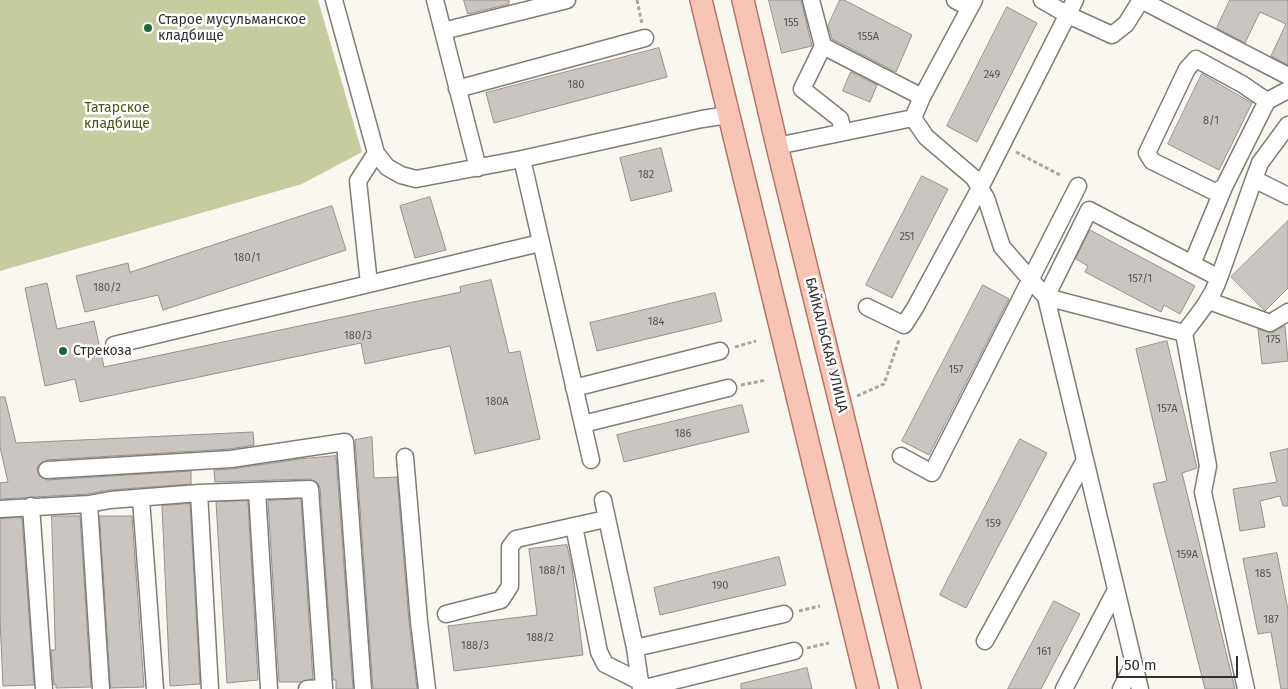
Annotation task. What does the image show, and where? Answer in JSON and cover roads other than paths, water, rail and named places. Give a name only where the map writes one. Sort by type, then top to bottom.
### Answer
[{"type":"main road","points":[[700,0],[868,689]]},
{"type":"main road","name":"БАЙКАЛЬСКАЯ УЛИЦА","points":[[743,0],[910,689]]},
{"type":"street","points":[[334,0],[376,153],[387,167],[402,175],[416,179],[478,168],[728,115]]},
{"type":"street","points":[[434,0],[478,168]]},
{"type":"street","points":[[443,31],[567,0]]},
{"type":"street","points":[[811,0],[823,46],[802,89],[840,119],[843,132]]},
{"type":"street","points":[[913,118],[972,4],[955,0]]},
{"type":"street","points":[[1042,0],[1068,15],[1112,35],[1126,24],[1141,0],[1288,76]]},
{"type":"street","points":[[866,307],[904,325],[980,188],[1076,0]]},
{"type":"street","points":[[457,89],[645,38]]},
{"type":"street","points":[[823,46],[922,98]]},
{"type":"street","points":[[1224,187],[1215,192],[1152,161],[1147,153],[1187,69],[1196,59],[1242,84],[1267,101]]},
{"type":"street","points":[[1192,264],[1224,187],[1267,101],[1288,90]]},
{"type":"street","points":[[777,146],[913,118]]},
{"type":"street","points":[[913,118],[926,137],[974,178],[986,198],[1002,246],[1046,297],[1140,689]]},
{"type":"street","points":[[1246,689],[1203,492],[1208,466],[1184,333],[1209,301],[1260,164],[1288,125]]},
{"type":"street","points":[[369,284],[358,181],[376,153]]},
{"type":"street","points":[[522,159],[591,460]]},
{"type":"street","points":[[1254,179],[1288,196]]},
{"type":"street","points":[[901,456],[932,473],[1078,186]]},
{"type":"street","points":[[1046,297],[1088,210],[1219,278]]},
{"type":"street","points":[[114,345],[540,243]]},
{"type":"street","points":[[1046,297],[1184,333]]},
{"type":"street","points":[[1209,301],[1270,323],[1288,312]]},
{"type":"street","points":[[574,388],[720,351]]},
{"type":"street","points":[[583,424],[728,388]]},
{"type":"street","points":[[47,470],[231,459],[345,442],[363,689]]},
{"type":"street","points":[[405,457],[419,621],[427,689]]},
{"type":"street","points":[[985,641],[1085,460]]},
{"type":"street","points":[[0,509],[89,504],[110,500],[199,493],[310,489],[324,688],[306,689]]},
{"type":"street","points":[[257,491],[269,689]]},
{"type":"street","points":[[199,493],[210,689]]},
{"type":"street","points":[[141,499],[155,689]]},
{"type":"street","points":[[602,500],[635,648],[641,687]]},
{"type":"street","points":[[89,504],[101,689]]},
{"type":"street","points":[[31,506],[44,689]]},
{"type":"street","points":[[446,614],[501,600],[510,586],[510,546],[516,539],[606,519]]},
{"type":"street","points":[[574,526],[599,652],[605,664],[641,687],[794,651]]},
{"type":"street","points":[[1064,689],[1116,590]]},
{"type":"street","points":[[635,648],[784,614]]},
{"type":"street","points":[[1121,689],[1134,664]]},
{"type":"place","name":"Старое мусульманское кладбище","points":[[148,28]]},
{"type":"place","name":"Стрекоза","points":[[63,351]]},
{"type":"park label","name":"Татарское кладбище","points":[[117,116]]}]
